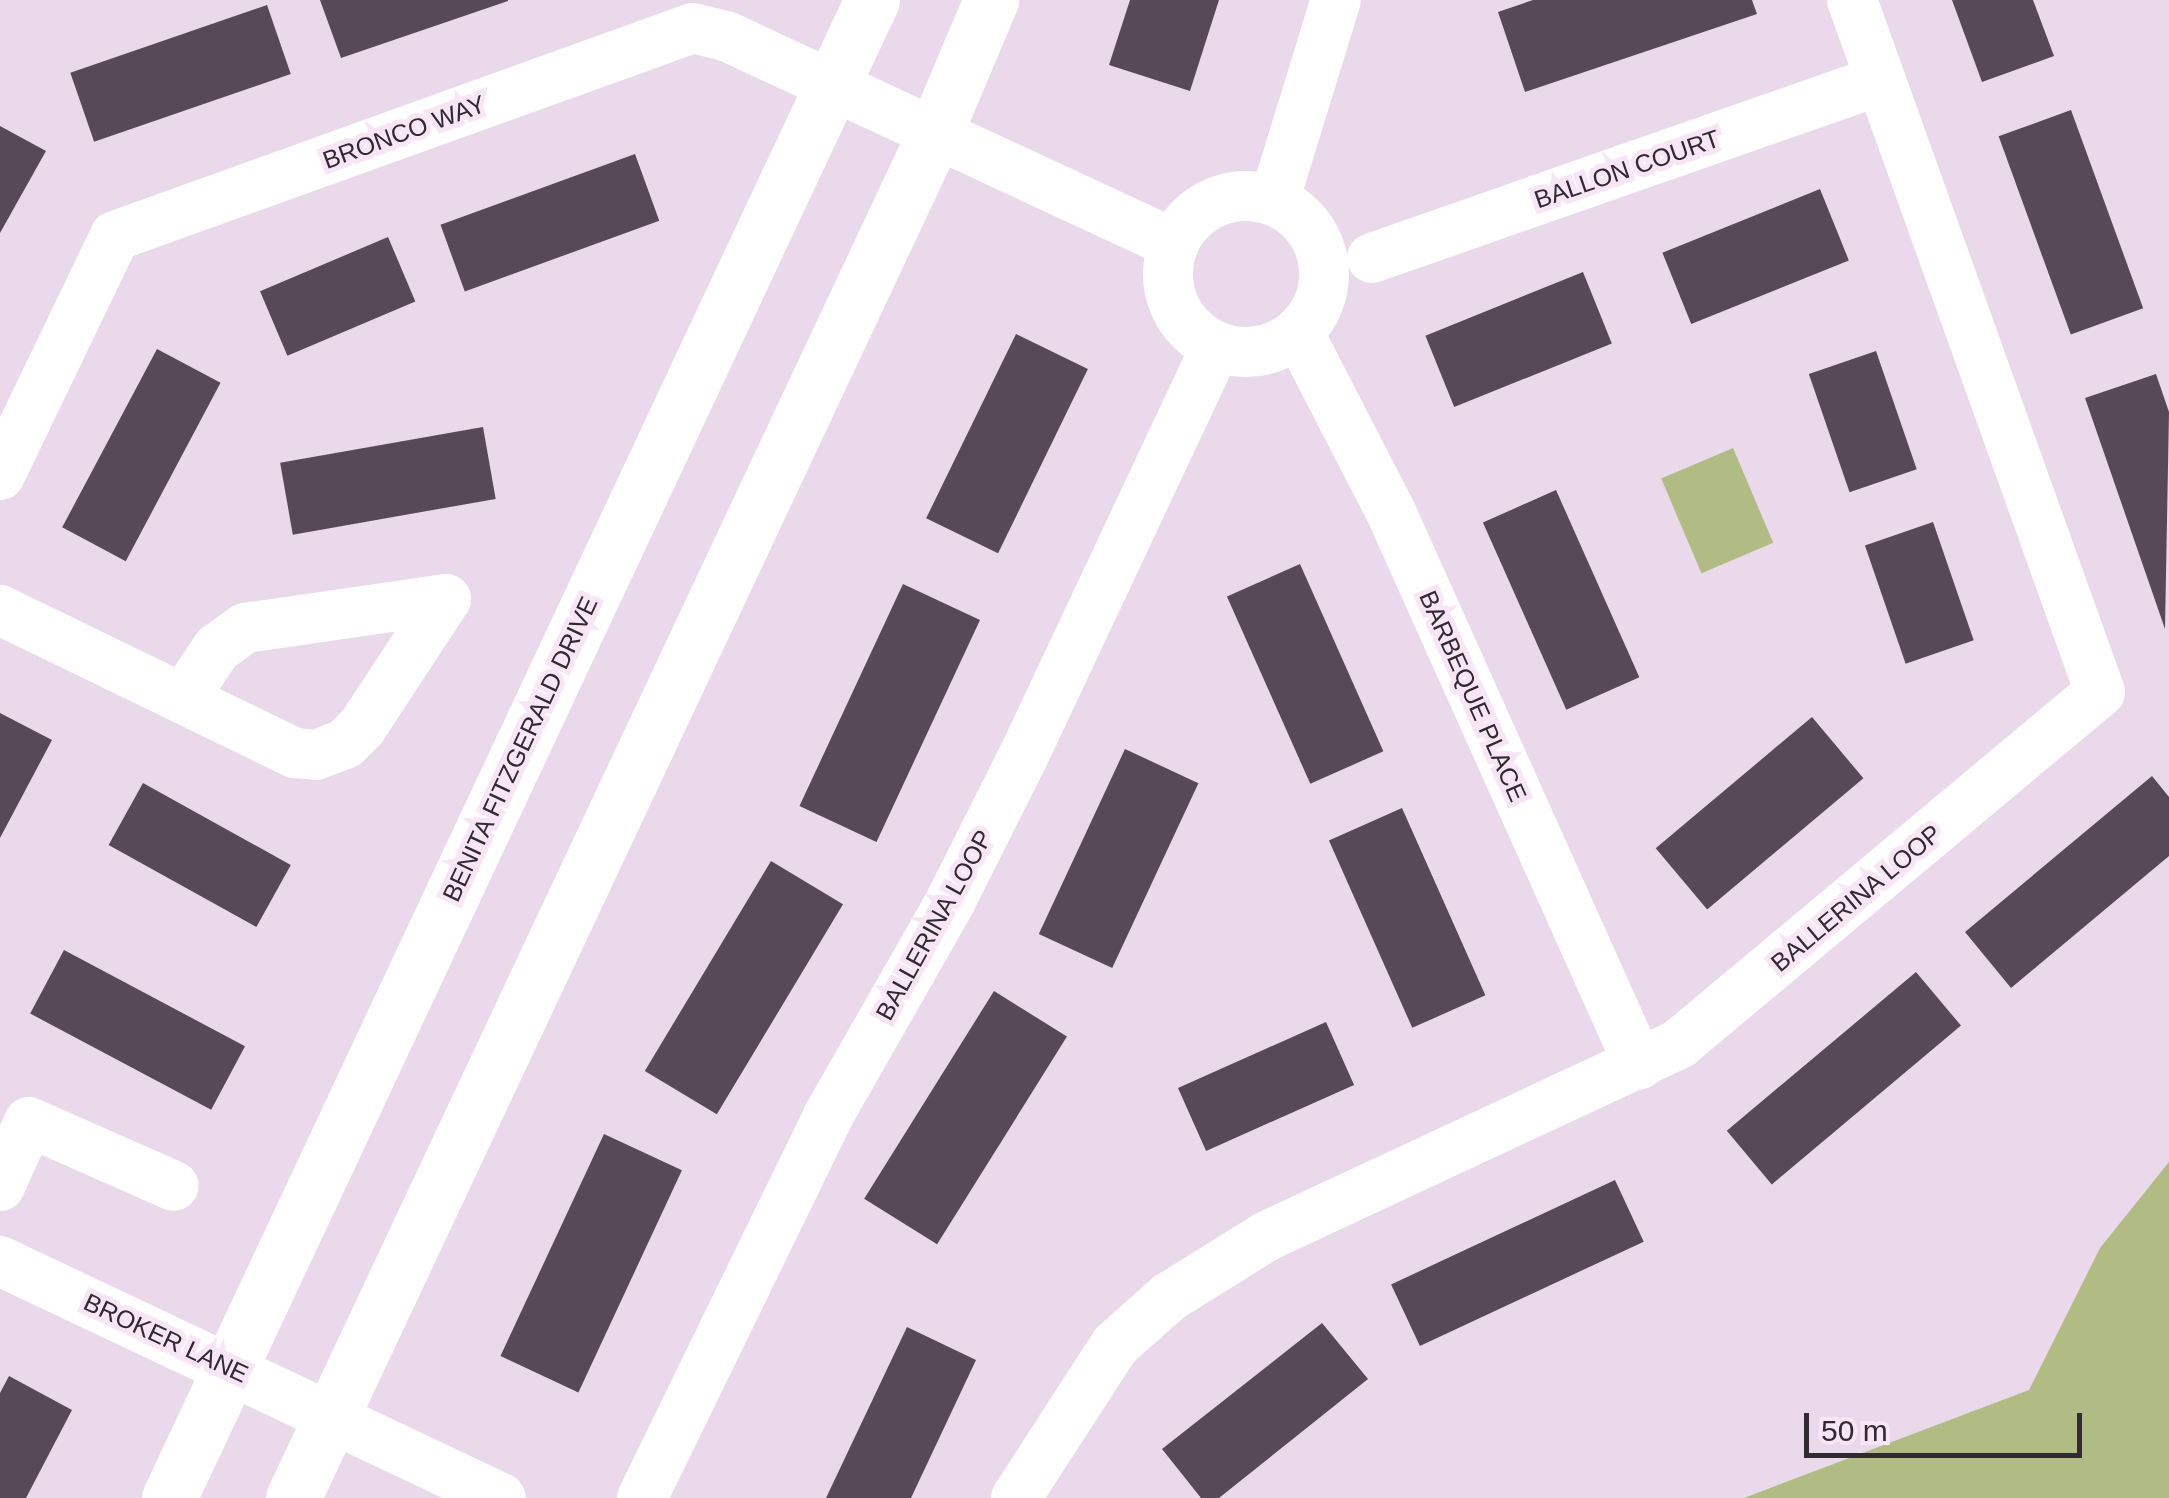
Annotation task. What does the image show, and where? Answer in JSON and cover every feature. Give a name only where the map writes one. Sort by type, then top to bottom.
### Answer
[{"type":"main road","name":"BENITA FITZGERALD DRIVE","points":[[168,1498],[834,91],[872,0]]},
{"type":"main road","points":[[293,1498],[934,135],[991,0]]},
{"type":"street","points":[[1274,200],[1336,0]]},
{"type":"street","name":"BALLERINA LOOP","points":[[1016,1498],[1115,1346],[1170,1297],[1268,1236],[1638,1065],[1702,1028],[2100,692],[1852,0]]},
{"type":"street","name":"BRONCO WAY","points":[[0,475],[115,236],[693,28],[726,36],[834,91],[934,135]]},
{"type":"street","name":"BALLON COURT","points":[[1372,258],[1881,80]]},
{"type":"street","points":[[934,135],[1174,244]]},
{"type":"street","points":[[1226,198],[1274,200],[1310,229],[1322,260],[1321,294],[1298,332],[1259,351],[1216,346],[1179,315],[1168,268],[1174,244],[1186,223],[1226,198]]},
{"type":"street","name":"BARBEQUE PLACE","points":[[1298,332],[1390,510],[1638,1065]]},
{"type":"street","name":"BALLERINA LOOP","points":[[642,1498],[826,1118],[950,902],[1023,757],[1216,346]]},
{"type":"street","points":[[0,610],[183,699],[295,753],[333,750],[362,728],[446,599],[245,628],[216,648],[183,699]]},
{"type":"street","points":[[0,1186],[30,1122],[174,1186]]},
{"type":"street","name":"BROKER LANE","points":[[0,1261],[501,1498]]},
{"type":"green space","points":[[1733,448],[1773,543],[1701,573],[1661,478]]},
{"type":"green space","points":[[2169,1162],[2169,1498],[1744,1498],[2029,1390],[2100,1248]]},
{"type":"building","points":[[320,0],[508,0],[508,1],[341,58]]},
{"type":"building","points":[[1130,0],[1219,0],[1190,91],[1109,65]]},
{"type":"building","points":[[1533,0],[1752,0],[1757,14],[1525,92],[1498,12]]},
{"type":"building","points":[[1952,0],[2033,0],[2054,56],[1982,82]]},
{"type":"building","points":[[267,5],[291,74],[94,142],[70,73]]},
{"type":"building","points":[[2071,110],[2143,308],[2071,335],[1999,136]]},
{"type":"building","points":[[0,126],[46,151],[0,233]]},
{"type":"building","points":[[635,154],[659,221],[465,292],[440,225]]},
{"type":"building","points":[[1820,189],[1849,260],[1691,324],[1662,253]]},
{"type":"building","points":[[388,237],[415,301],[287,356],[260,291]]},
{"type":"building","points":[[1583,272],[1612,343],[1454,407],[1425,336]]},
{"type":"building","points":[[1016,334],[1088,369],[998,553],[926,518]]},
{"type":"building","points":[[157,349],[221,383],[126,561],[62,527]]},
{"type":"building","points":[[1876,351],[1917,469],[1850,492],[1809,374]]},
{"type":"building","points":[[2156,374],[2169,412],[2165,629],[2085,398]]},
{"type":"building","points":[[483,427],[496,499],[293,535],[280,463]]},
{"type":"building","points":[[1556,490],[1639,677],[1566,710],[1483,523]]},
{"type":"building","points":[[1933,522],[1974,640],[1906,664],[1865,545]]},
{"type":"building","points":[[1300,564],[1383,751],[1310,784],[1227,597]]},
{"type":"building","points":[[903,584],[980,620],[876,842],[799,806]]},
{"type":"building","points":[[0,713],[52,740],[0,838]]},
{"type":"building","points":[[1812,717],[1863,778],[1707,909],[1656,848]]},
{"type":"building","points":[[1125,749],[1198,783],[1112,968],[1039,934]]},
{"type":"building","points":[[2152,776],[2169,797],[2169,856],[2011,988],[1965,932]]},
{"type":"building","points":[[143,783],[291,865],[256,927],[109,845]]},
{"type":"building","points":[[1402,808],[1485,995],[1412,1028],[1329,841]]},
{"type":"building","points":[[771,861],[843,904],[717,1114],[645,1071]]},
{"type":"building","points":[[64,950],[245,1046],[211,1110],[30,1014]]},
{"type":"building","points":[[1916,972],[1961,1026],[1772,1184],[1727,1131]]},
{"type":"building","points":[[994,991],[1067,1037],[937,1244],[864,1199]]},
{"type":"building","points":[[1326,1022],[1354,1085],[1206,1151],[1178,1088]]},
{"type":"building","points":[[604,1134],[682,1170],[578,1392],[500,1356]]},
{"type":"building","points":[[1615,1180],[1644,1242],[1420,1346],[1391,1284]]},
{"type":"building","points":[[1322,1323],[1368,1379],[1219,1498],[1201,1498],[1162,1449]]},
{"type":"building","points":[[907,1327],[976,1360],[911,1498],[826,1498]]},
{"type":"building","points":[[9,1376],[72,1410],[26,1498],[0,1498],[0,1393]]}]
